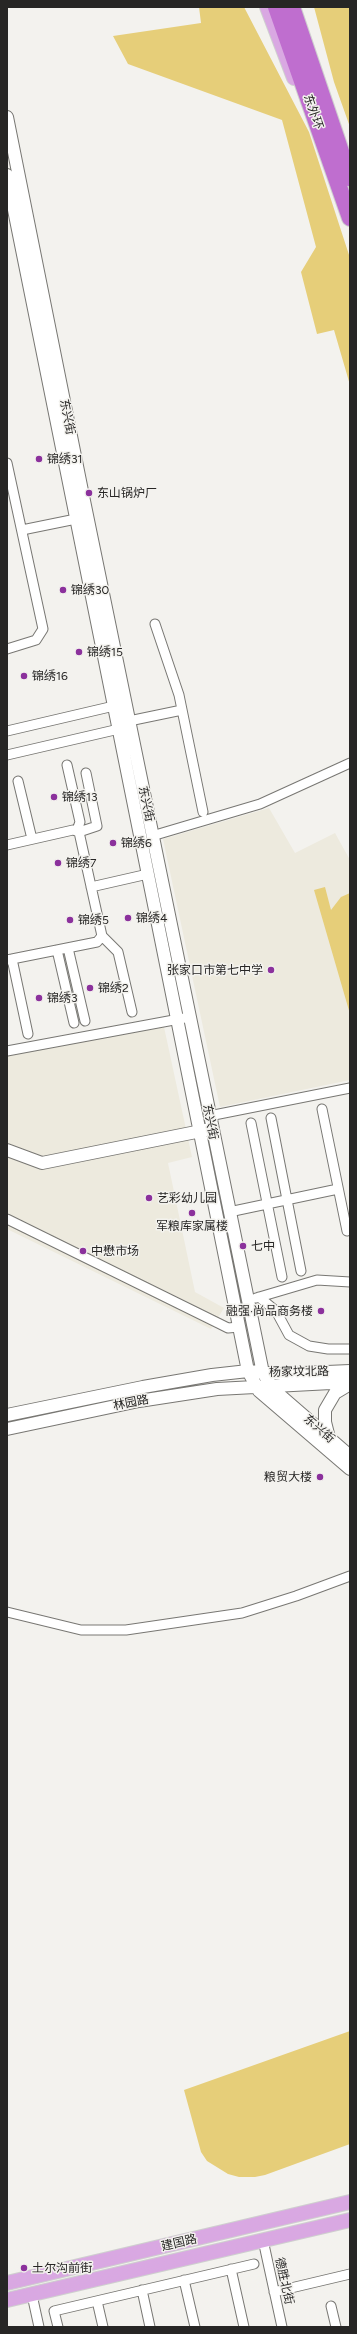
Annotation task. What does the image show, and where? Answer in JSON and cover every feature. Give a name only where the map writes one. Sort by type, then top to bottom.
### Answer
[{"type":"highway","name":"东外环","points":[[276,7],[350,218]]},
{"type":"highway","points":[[292,7],[350,178]]},
{"type":"main road","points":[[267,7],[285,57],[327,152]]},
{"type":"main road","points":[[295,7],[307,52]]},
{"type":"main road","name":"东兴街","points":[[7,117],[10,148],[81,517]]},
{"type":"main road","name":"东兴街","points":[[7,175],[120,705],[152,836],[154,872],[190,1017],[229,1212],[253,1298],[263,1373],[270,1385],[350,1456]]},
{"type":"main road","name":"东兴街","points":[[126,726],[154,872],[177,1019],[248,1371],[256,1386],[350,1469]]},
{"type":"main road","points":[[7,1150],[42,1163],[212,1129]]},
{"type":"main road","name":"杨家坟北路","points":[[248,1371],[299,1374],[350,1371]]},
{"type":"main road","name":"林园路","points":[[7,1415],[143,1387],[248,1371]]},
{"type":"main road","points":[[329,1438],[325,1422],[325,1410],[335,1393],[350,1383]]},
{"type":"main road","name":"杨家坟北路","points":[[256,1386],[350,1383]]},
{"type":"main road","name":"林园路","points":[[7,1428],[139,1401],[224,1388],[256,1386]]},
{"type":"main road","points":[[224,1388],[251,1394],[277,1406]]},
{"type":"main road","name":"建国路","points":[[7,2283],[350,2202]]},
{"type":"main road","name":"建国路","points":[[7,2300],[350,2220]]},
{"type":"street","points":[[7,463],[11,500],[22,530],[43,629],[36,640],[7,649]]},
{"type":"street","points":[[22,530],[81,517]]},
{"type":"street","points":[[154,624],[182,710],[203,812]]},
{"type":"street","points":[[7,731],[120,705]]},
{"type":"street","points":[[7,755],[126,726],[182,710]]},
{"type":"street","points":[[152,836],[260,804],[350,764]]},
{"type":"street","points":[[67,765],[80,822],[78,831],[92,886],[102,936],[118,952],[132,1012]]},
{"type":"street","points":[[7,845],[97,826],[86,773]]},
{"type":"street","points":[[18,781],[32,840]]},
{"type":"street","points":[[92,886],[154,872]]},
{"type":"street","points":[[28,1034],[9,960],[97,942],[102,936]]},
{"type":"street","points":[[68,948],[85,1021]]},
{"type":"street","points":[[57,950],[74,1023]]},
{"type":"street","points":[[7,1051],[190,1017]]},
{"type":"street","points":[[209,1116],[350,1088]]},
{"type":"street","points":[[322,1109],[347,1231]]},
{"type":"street","points":[[271,1118],[301,1271]]},
{"type":"street","points":[[250,1122],[282,1277]]},
{"type":"street","points":[[229,1212],[338,1189]]},
{"type":"street","points":[[7,1219],[228,1328],[239,1327]]},
{"type":"street","points":[[253,1298],[317,1280],[350,1282]]},
{"type":"street","points":[[253,1298],[276,1311],[289,1335],[309,1346],[328,1349],[350,1349]]},
{"type":"street","points":[[7,1612],[81,1630],[126,1630],[242,1613],[296,1596],[350,1576]]},
{"type":"street","name":"德胜北街","points":[[263,2240],[282,2327]]},
{"type":"street","points":[[58,2327],[54,2311],[254,2264]]},
{"type":"street","points":[[231,2269],[244,2327]]},
{"type":"street","points":[[274,2292],[350,2274]]},
{"type":"street","points":[[184,2280],[195,2327]]},
{"type":"street","points":[[142,2290],[150,2327]]},
{"type":"street","points":[[32,2295],[39,2327]]},
{"type":"street","points":[[97,2301],[103,2327]]},
{"type":"street","points":[[331,2306],[336,2327]]},
{"type":"shaded area","points":[[199,7],[244,7],[309,132],[350,258],[350,385],[334,330],[317,334],[301,272],[316,247],[282,120],[128,64],[113,36],[201,23]]},
{"type":"shaded area","points":[[314,7],[350,7],[350,127],[334,82]]},
{"type":"shaded area","name":"张家口市第七中学","points":[[269,808],[295,853],[335,833],[350,860],[350,1080],[220,1107],[163,839]]},
{"type":"shaded area","points":[[325,887],[331,910],[341,897],[350,893],[350,1014],[314,890]]},
{"type":"shaded area","points":[[164,1027],[192,1157],[168,1163],[195,1292],[224,1308],[211,1329],[7,1229],[7,1056]]},
{"type":"shaded area","points":[[350,2031],[350,2144],[265,2175],[255,2177],[239,2177],[228,2174],[207,2161],[201,2152],[184,2090]]},
{"type":"place","name":"锦绣31","points":[[39,459]]},
{"type":"place","name":"东山锅炉厂","points":[[89,493]]},
{"type":"place","name":"锦绣30","points":[[63,590]]},
{"type":"place","name":"锦绣15","points":[[79,652]]},
{"type":"place","name":"锦绣16","points":[[24,676]]},
{"type":"place","name":"锦绣13","points":[[54,797]]},
{"type":"place","name":"锦绣6","points":[[113,843]]},
{"type":"place","name":"锦绣7","points":[[58,863]]},
{"type":"place","name":"锦绣4","points":[[128,918]]},
{"type":"place","name":"锦绣5","points":[[70,920]]},
{"type":"place","name":"张家口市第七中学","points":[[271,970]]},
{"type":"place","name":"锦绣2","points":[[90,988]]},
{"type":"place","name":"锦绣3","points":[[39,998]]},
{"type":"place","name":"艺彩幼儿园","points":[[149,1198]]},
{"type":"place","name":"军粮库家属楼","points":[[192,1213]]},
{"type":"place","name":"七中","points":[[243,1246]]},
{"type":"place","name":"中懋市场","points":[[83,1251]]},
{"type":"place","name":"融强·尚品商务楼","points":[[321,1311]]},
{"type":"place","name":"粮贸大楼","points":[[320,1477]]},
{"type":"place","name":"土尔沟前街","points":[[24,2268]]}]
